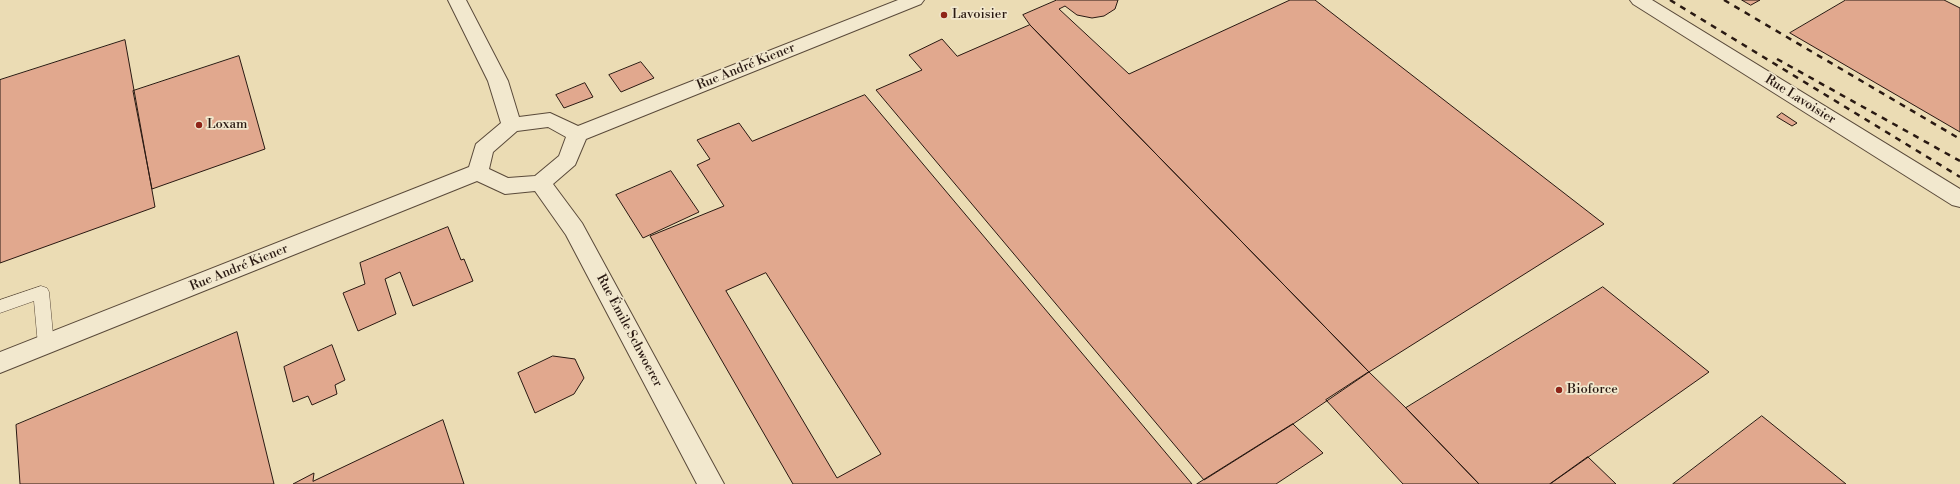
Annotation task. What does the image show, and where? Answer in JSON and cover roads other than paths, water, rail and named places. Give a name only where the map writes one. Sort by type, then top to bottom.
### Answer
[{"type":"street","points":[[457,0],[498,81],[512,125]]},
{"type":"street","name":"Rue André Kiener","points":[[577,134],[915,0]]},
{"type":"street","name":"Rue Lavoisier","points":[[1640,0],[1960,199]]},
{"type":"street","points":[[550,120],[577,134],[568,160],[540,183],[505,186],[478,172],[483,150],[512,125],[550,120]]},
{"type":"street","name":"Rue André Kiener","points":[[0,363],[478,172]]},
{"type":"street","name":"Rue Émile Schwoerer","points":[[540,183],[574,229],[711,484]]},
{"type":"lane","points":[[0,307],[40,292],[46,345]]},
{"type":"railway","points":[[1670,0],[1960,177]]},
{"type":"railway","points":[[1724,0],[1960,139]]},
{"type":"railway","points":[[1777,59],[1960,161]]},
{"type":"place","name":"Lavoisier","points":[[944,15]]},
{"type":"place","name":"Loxam","points":[[199,125]]},
{"type":"place","name":"Bioforce","points":[[1559,390]]}]
